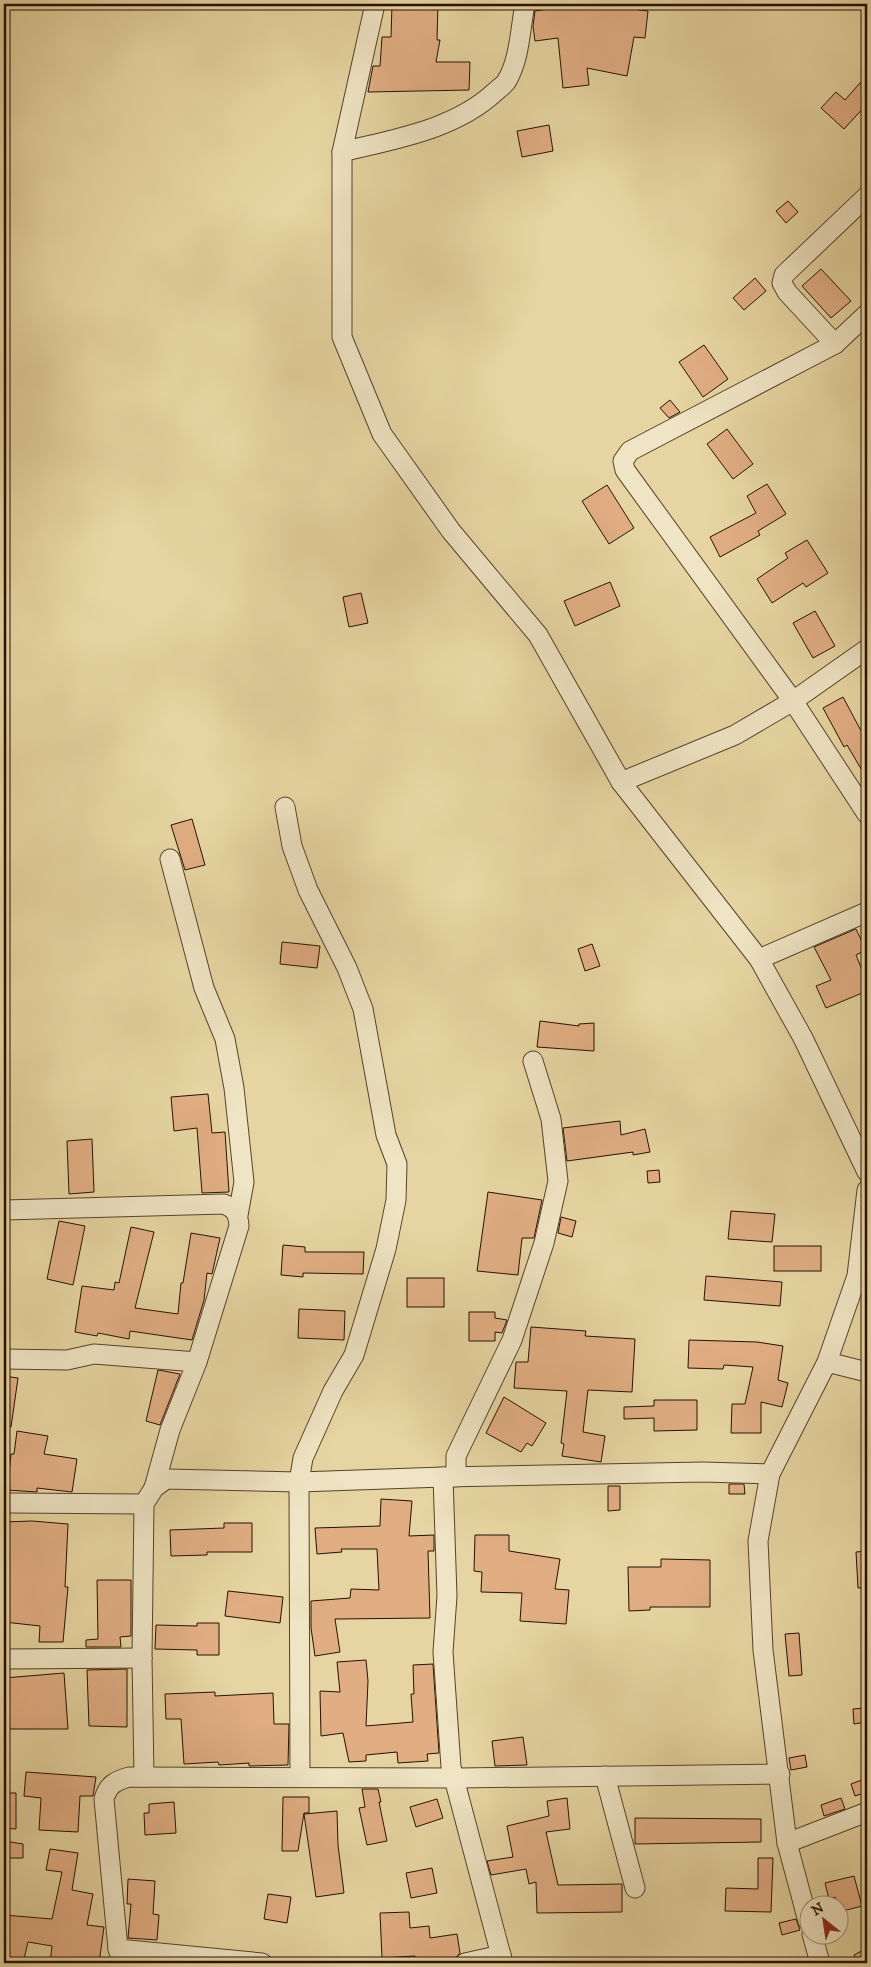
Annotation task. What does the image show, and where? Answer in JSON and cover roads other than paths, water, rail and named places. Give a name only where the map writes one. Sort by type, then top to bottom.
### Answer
[{"type":"street","points":[[375,4],[342,152],[342,337],[382,434],[452,531],[538,635],[621,782],[759,959],[803,1038],[867,1172]]},
{"type":"street","points":[[342,152],[411,135],[451,121],[486,100],[506,82],[518,50],[524,4]]},
{"type":"street","points":[[835,344],[787,292],[782,283],[784,275],[867,196]]},
{"type":"street","points":[[867,314],[835,344],[630,451],[623,460],[624,470],[793,701],[867,814]]},
{"type":"street","points":[[621,782],[734,735],[793,701],[867,650]]},
{"type":"street","points":[[285,806],[292,846],[308,890],[347,968],[364,1009],[386,1135],[397,1164],[396,1200],[386,1249],[354,1355],[333,1391],[303,1458],[299,1482],[300,1776]]},
{"type":"street","points":[[144,1777],[142,1658],[149,1496],[170,1430],[197,1362],[239,1226],[238,1215],[244,1182],[231,1072],[224,1038],[204,988],[170,859]]},
{"type":"street","points":[[759,959],[867,912]]},
{"type":"street","points":[[465,1963],[502,1959],[452,1777],[443,1652],[447,1596],[450,1477],[456,1456],[512,1340],[544,1243],[558,1181],[551,1118],[533,1061]]},
{"type":"street","points":[[801,1894],[787,1843],[780,1774],[763,1650],[758,1541],[770,1474],[827,1362],[858,1276],[867,1190]]},
{"type":"street","points":[[4,1210],[224,1204],[233,1208],[238,1215]]},
{"type":"street","points":[[4,1359],[67,1360],[94,1354],[197,1362]]},
{"type":"street","points":[[827,1362],[867,1372]]},
{"type":"street","points":[[10,1503],[149,1496],[166,1479],[299,1482],[703,1472],[770,1474]]},
{"type":"street","points":[[4,1659],[142,1658]]},
{"type":"street","points":[[262,1963],[120,1956],[104,1799],[106,1790],[115,1781],[129,1776],[452,1777],[780,1774]]},
{"type":"street","points":[[605,1776],[635,1888]]},
{"type":"street","points":[[787,1843],[867,1812]]},
{"type":"street","points":[[815,1944],[820,1963]]}]
